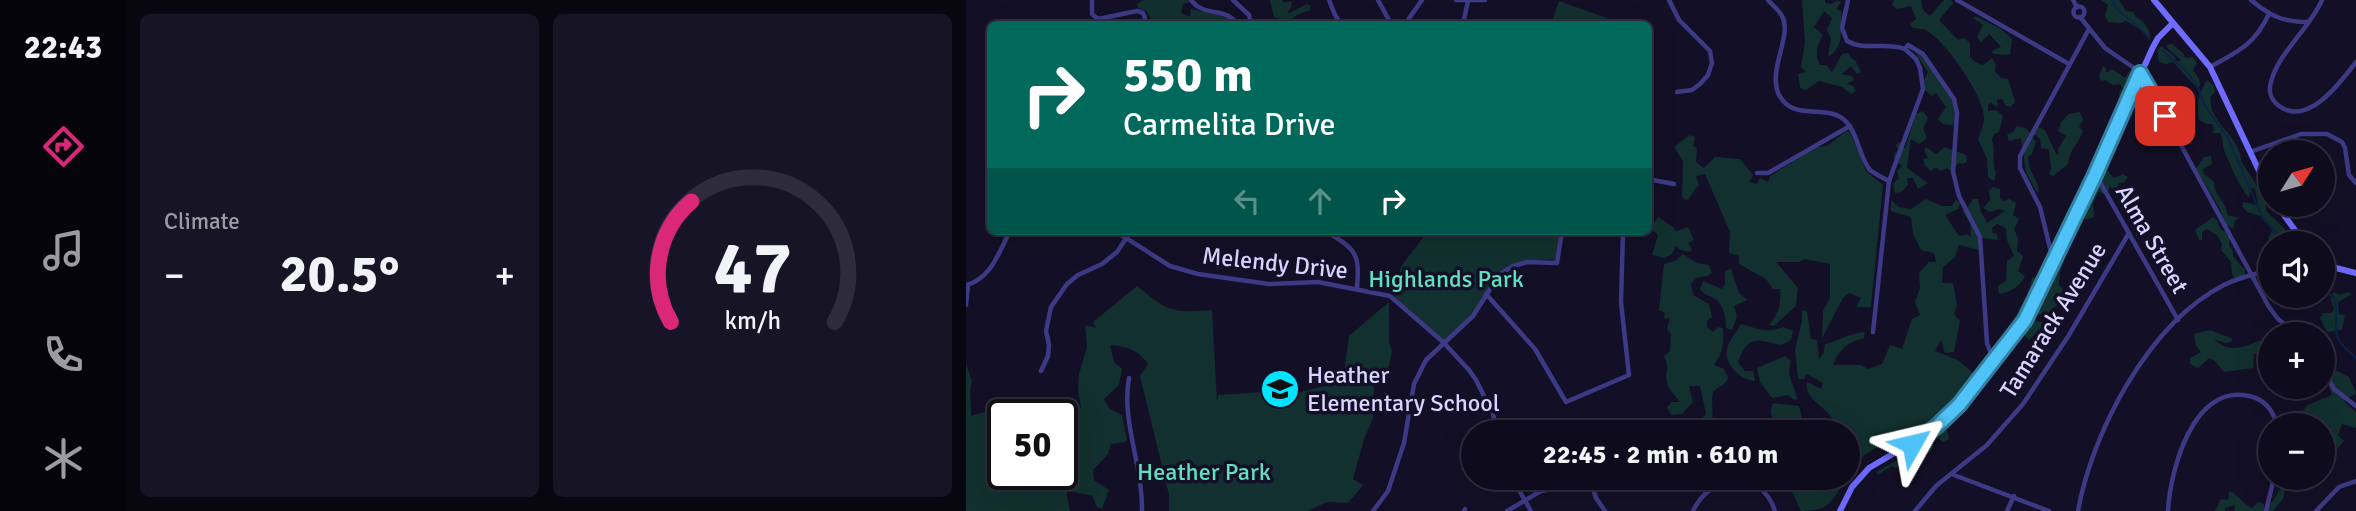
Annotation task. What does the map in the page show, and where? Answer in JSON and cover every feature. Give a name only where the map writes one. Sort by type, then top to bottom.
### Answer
[{"type":"main road","points":[[2154,0],[2210,67],[2258,171]]},
{"type":"main road","points":[[1840,511],[1852,487],[1875,463],[1912,444],[1937,426],[1959,405],[2025,320],[2095,175],[2140,73],[2158,38],[2172,24]]},
{"type":"main road","points":[[2335,267],[2356,273]]},
{"type":"street","points":[[1091,0],[1092,14],[1098,19],[1137,11],[1143,13],[1145,18]]},
{"type":"street","points":[[1191,0],[1200,10],[1227,14],[1234,21]]},
{"type":"street","points":[[1233,0],[1249,15],[1250,21]]},
{"type":"street","points":[[1329,0],[1340,21]]},
{"type":"street","points":[[1378,0],[1389,21]]},
{"type":"street","points":[[1407,21],[1422,0]]},
{"type":"street","points":[[1456,0],[1485,0]]},
{"type":"street","points":[[1668,0],[1679,20],[1710,51],[1712,63],[1708,75],[1700,85],[1692,90],[1677,92]]},
{"type":"street","points":[[1768,0],[1783,17],[1785,30],[1777,59],[1779,95],[1789,106],[1801,112],[1838,116],[1850,126],[1870,169],[1889,181]]},
{"type":"street","points":[[1848,0],[1842,28],[1847,41],[1857,45],[1896,46],[1905,49],[1916,59],[1923,89],[1889,181],[1873,331]]},
{"type":"street","points":[[1957,0],[2069,64]]},
{"type":"street","points":[[2073,0],[2077,7],[2074,14],[2080,17],[2105,48],[2140,73],[2269,307],[2285,322]]},
{"type":"street","points":[[2251,0],[2269,15],[2293,22],[2308,22]]},
{"type":"street","points":[[2322,0],[2272,78],[2269,89],[2272,98],[2278,105],[2295,110],[2316,104],[2326,98],[2356,62]]},
{"type":"street","points":[[1463,21],[1468,1]]},
{"type":"street","points":[[2210,67],[2246,48],[2255,40],[2269,15]]},
{"type":"street","points":[[2053,261],[2040,207],[2020,168],[2020,156],[2089,29]]},
{"type":"street","points":[[1905,49],[1908,45],[1923,54],[1954,99],[1957,113],[1954,172],[1959,196],[1980,237],[1987,343],[1995,357]]},
{"type":"street","points":[[1757,173],[1768,173],[1850,126]]},
{"type":"street","points":[[2249,153],[2301,134],[2327,134],[2342,142],[2346,148],[2349,175],[2356,183]]},
{"type":"street","name":"Alma Street","points":[[2095,175],[2178,320]]},
{"type":"street","points":[[1652,180],[1674,184]]},
{"type":"street","name":"Tamarack Avenue","points":[[1915,511],[1930,491],[1987,445],[2023,404],[2069,335],[2129,233]]},
{"type":"street","points":[[966,305],[967,285],[980,280],[990,270],[1008,235]]},
{"type":"street","name":"Melendy Drive","points":[[1120,235],[1170,266],[1198,274],[1263,284],[1318,282],[1390,296],[1443,342],[1476,380],[1494,420]]},
{"type":"street","points":[[1041,371],[1048,356],[1046,331],[1051,307],[1067,284],[1078,275],[1102,264],[1117,252],[1128,235]]},
{"type":"street","points":[[1332,235],[1354,252],[1359,265],[1357,288]]},
{"type":"street","points":[[1373,511],[1388,491],[1404,443],[1419,372],[1443,342],[1472,316],[1500,275],[1513,266],[1527,262],[1557,263],[1561,235]]},
{"type":"street","points":[[1486,294],[1535,349],[1566,402],[1629,375],[1621,302],[1623,235]]},
{"type":"street","points":[[2078,511],[2093,452],[2133,375],[2152,348],[2203,298],[2223,286],[2258,273]]},
{"type":"street","points":[[1129,378],[1125,397],[1142,487],[1142,511]]},
{"type":"street","points":[[2335,390],[2356,406]]},
{"type":"street","points":[[2168,511],[2176,461],[2188,434],[2205,411],[2227,396],[2240,394],[2256,397],[2273,413]]},
{"type":"street","points":[[1953,475],[2049,511]]},
{"type":"street","points":[[1693,511],[1707,491],[1727,481],[1738,480],[1755,484],[1766,494],[1775,511]]},
{"type":"street","points":[[2316,511],[2339,487],[2356,481]]},
{"type":"street","points":[[1519,490],[1531,511]]},
{"type":"street","points":[[1507,511],[1547,490]]},
{"type":"street","points":[[1593,490],[1605,511]]},
{"type":"street","points":[[2266,511],[2271,490]]},
{"type":"street","points":[[2007,511],[2014,496]]},
{"type":"green space","points":[[1144,0],[1188,0],[1189,2],[1183,4],[1181,13],[1190,17],[1191,9],[1226,17],[1231,21],[1152,21],[1137,4]]},
{"type":"green space","points":[[1270,0],[1282,0],[1284,3],[1291,1],[1292,5],[1287,14],[1307,4],[1311,6],[1310,10],[1288,21],[1279,21],[1274,17]]},
{"type":"green space","points":[[1802,0],[1825,0],[1825,3],[1831,4],[1838,0],[1841,3],[1836,9],[1842,12],[1840,42],[1828,57],[1831,39],[1827,30],[1832,18],[1824,11],[1814,27],[1823,35],[1817,57],[1820,65],[1826,65],[1832,72],[1842,54],[1848,53],[1855,60],[1861,72],[1857,74],[1851,66],[1842,74],[1852,76],[1854,80],[1847,84],[1853,86],[1856,91],[1851,94],[1842,87],[1819,81],[1806,90],[1800,88],[1798,74],[1806,72],[1801,67],[1805,43]]},
{"type":"green space","points":[[1894,0],[1921,0],[1923,10],[1930,16],[1944,0],[1951,0],[1953,3],[1939,20],[1958,40],[1964,38],[1970,43],[1970,57],[1977,63],[1983,65],[1992,58],[1996,65],[1995,71],[2001,78],[2008,79],[2015,102],[2010,107],[2006,106],[2002,99],[1997,100],[1998,107],[1991,103],[1988,105],[1988,111],[1996,110],[2003,116],[1999,132],[1994,134],[1992,140],[1996,173],[1994,181],[1988,177],[1987,159],[1978,139],[1984,118],[1971,84],[1937,38],[1925,30],[1913,28],[1910,24],[1916,19],[1911,6],[1897,9],[1892,5]]},
{"type":"green space","points":[[2101,0],[2119,0],[2126,11],[2134,12],[2144,23],[2150,38],[2126,21],[2108,22],[2105,16],[2108,5]]},
{"type":"green space","points":[[1559,1],[1615,21],[1552,21]]},
{"type":"green space","points":[[1975,16],[2001,29],[2012,39],[2010,55],[1993,54],[1992,51],[2001,47],[1989,34],[1981,42],[1977,37],[1983,25],[1973,18]]},
{"type":"green space","points":[[2172,44],[2185,58],[2193,57],[2197,63],[2193,70],[2199,79],[2200,86],[2197,88],[2173,62],[2159,62],[2157,51],[2161,46],[2174,56],[2177,62],[2181,60],[2167,48],[2167,45]]},
{"type":"green space","points":[[1915,52],[1922,55],[1946,88],[1955,115],[1953,125],[1943,124],[1938,119],[1946,107],[1936,93],[1932,96],[1925,90],[1924,80],[1928,72]]},
{"type":"green space","points":[[2103,66],[2106,73],[2112,69],[2125,78],[2129,71],[2144,81],[2150,97],[2144,100],[2137,97],[2141,90],[2137,85],[2120,103],[2119,92],[2123,88],[2120,84],[2101,81],[2099,76]]},
{"type":"green space","points":[[2207,80],[2214,86],[2215,92],[2210,97],[2214,114],[2235,142],[2241,161],[2258,188],[2258,205],[2255,189],[2251,188],[2249,198],[2242,188],[2224,150],[2220,133],[2213,133],[2212,124],[2199,120],[2198,99]]},
{"type":"green space","points":[[1923,111],[1928,118],[1923,128],[1927,138],[1919,144],[1911,139],[1907,168],[1928,183],[1918,189],[1913,178],[1907,178],[1908,185],[1901,192],[1895,193],[1893,184],[1899,178],[1897,171],[1902,166],[1894,159],[1898,150],[1896,145],[1900,142],[1905,148],[1916,114]]},
{"type":"green space","points":[[2080,112],[2083,120],[2079,127],[2083,131],[2081,136],[2070,154],[2068,164],[2053,176],[2049,174],[2049,149],[2041,148],[2040,139],[2034,134],[2039,127],[2045,130],[2056,154],[2059,155],[2058,149],[2066,136],[2058,131],[2061,122],[2069,114]]},
{"type":"green space","points":[[2017,126],[2026,128],[2036,142],[2032,154],[2028,157],[2039,193],[2026,172],[2021,138],[2009,141],[2007,135]]},
{"type":"green space","points":[[1846,131],[1850,132],[1866,171],[1883,185],[1871,307],[1856,307],[1861,298],[1849,293],[1843,298],[1822,338],[1823,311],[1830,298],[1830,264],[1805,259],[1799,262],[1776,262],[1798,288],[1796,306],[1774,326],[1769,325],[1779,308],[1780,289],[1773,289],[1766,279],[1739,264],[1739,256],[1729,253],[1730,232],[1705,174],[1696,176],[1699,185],[1687,200],[1682,197],[1683,161],[1674,147],[1690,135],[1695,137],[1693,146],[1697,148],[1696,162],[1704,168],[1715,157],[1740,159],[1753,175],[1749,182],[1757,184],[1760,178],[1768,182],[1770,176],[1816,147],[1827,146]]},
{"type":"green space","points":[[1926,147],[1936,154],[1945,147],[1966,155],[1967,162],[1959,163],[1951,171],[1947,168],[1940,171],[1936,167],[1931,171],[1923,159],[1928,158],[1924,150]]},
{"type":"green space","points":[[2211,156],[2212,164],[2203,169],[2204,174],[2214,182],[2227,215],[2240,218],[2235,220],[2233,229],[2225,224],[2219,207],[2196,169],[2204,157]]},
{"type":"green space","points":[[2104,167],[2114,178],[2123,174],[2128,177],[2124,183],[2118,183],[2118,189],[2114,191],[2110,186],[2108,192],[2102,194],[2099,191],[2093,204],[2094,217],[2086,220],[2081,214],[2091,187],[2101,179],[2098,173]]},
{"type":"green space","points":[[1993,187],[2000,189],[2000,198],[2003,201],[2009,199],[2016,203],[2013,215],[2019,219],[2014,229],[2018,238],[2017,251],[2023,256],[2018,271],[2025,276],[2023,280],[2014,288],[1999,294],[1998,286],[2006,281],[2007,261],[2014,256],[2007,240],[2006,228],[1997,224],[1992,228],[1998,240],[1982,238],[1979,250],[1959,245],[1955,257],[1943,267],[1942,283],[1953,283],[1957,305],[1954,314],[1960,321],[1954,352],[1945,353],[1941,340],[1935,351],[1958,360],[1974,374],[1952,399],[1911,435],[1860,460],[1860,420],[1833,420],[1812,398],[1807,388],[1807,382],[1821,389],[1823,383],[1807,374],[1804,379],[1798,379],[1795,350],[1802,310],[1807,311],[1811,339],[1817,340],[1819,359],[1825,344],[1865,332],[1864,338],[1841,350],[1833,365],[1861,365],[1868,369],[1882,364],[1890,345],[1902,349],[1912,319],[1920,315],[1915,302],[1920,288],[1919,273],[1929,262],[1936,262],[1934,253],[1921,250],[1913,234],[1911,217],[1891,211],[1891,200],[1899,207],[1911,209],[1926,199],[1942,206],[1952,206],[1956,199],[1960,203],[1958,209],[1945,215],[1959,236],[1967,234],[1971,237],[1970,224],[1962,210],[1967,208],[1973,199],[1978,199],[1987,223],[2005,211],[1999,209],[1990,212],[1983,208],[1990,200],[1989,190]]},
{"type":"green space","points":[[2243,202],[2258,205],[2258,215],[2247,212],[2242,206]]},
{"type":"green space","points":[[1658,217],[1676,231],[1688,227],[1694,240],[1688,243],[1692,249],[1690,252],[1680,250],[1676,246],[1671,255],[1664,258],[1652,255],[1658,235],[1652,230]]},
{"type":"green space","points":[[2213,217],[2220,229],[2230,234],[2229,245],[2233,256],[2245,270],[2245,275],[2235,279],[2231,262],[2221,250],[2222,244],[2217,235],[2206,229],[2202,232],[2202,240],[2199,240],[2195,230]]},
{"type":"green space","points":[[2263,217],[2272,217],[2286,231],[2272,231],[2273,228]]},
{"type":"green space","name":"Highlands Park","points":[[1425,235],[1561,235],[1555,260],[1526,262],[1508,270],[1474,313],[1443,344],[1392,294],[1402,265]]},
{"type":"green space","points":[[1683,254],[1697,263],[1709,265],[1712,273],[1696,278],[1691,284],[1693,295],[1709,304],[1712,317],[1707,321],[1707,327],[1713,332],[1718,327],[1723,328],[1722,347],[1714,365],[1724,369],[1728,378],[1714,391],[1712,420],[1700,420],[1706,414],[1700,386],[1689,386],[1693,402],[1682,414],[1671,415],[1667,407],[1672,402],[1680,402],[1669,388],[1666,379],[1667,365],[1664,356],[1670,351],[1671,334],[1667,329],[1670,318],[1664,319],[1665,313],[1659,310],[1664,264],[1675,261]]},
{"type":"green space","points":[[2063,254],[2066,255],[2059,285],[2064,290],[2062,295],[2056,293],[2054,296],[2057,305],[2047,313],[2034,316],[2034,321],[2043,322],[2042,327],[2029,340],[2025,336],[2025,326],[2013,321],[2027,295],[2033,276],[2037,281],[2034,299],[2045,301],[2057,263]]},
{"type":"green space","points":[[1731,269],[1739,293],[1747,300],[1734,306],[1737,317],[1732,330],[1726,328],[1721,305],[1700,289],[1703,281],[1722,289],[1725,284],[1725,271]]},
{"type":"green space","name":"Heather Park","points":[[1137,286],[1171,309],[1212,310],[1217,402],[1218,395],[1294,390],[1297,393],[1329,385],[1328,379],[1339,368],[1342,369],[1343,380],[1349,336],[1389,302],[1389,343],[1392,351],[1385,385],[1374,384],[1373,418],[1353,479],[1363,485],[1348,503],[1327,502],[1307,511],[1169,511],[1169,495],[1140,376],[1148,364],[1132,350],[1110,345],[1114,362],[1122,369],[1119,385],[1104,399],[1109,408],[1122,415],[1127,440],[1111,444],[1108,454],[1093,470],[1094,480],[1109,490],[1102,509],[1097,507],[1092,496],[1066,490],[1078,490],[1078,412],[1081,407],[1079,374],[1087,347],[1085,325],[1096,328],[1093,322]]},
{"type":"green space","points":[[2335,293],[2352,294],[2338,302],[2339,314],[2345,315],[2342,330],[2335,331],[2335,322],[2322,322],[2320,318],[2323,313],[2331,313],[2334,310]]},
{"type":"green space","points":[[1741,324],[1762,330],[1783,327],[1793,331],[1791,340],[1781,345],[1754,341],[1746,347],[1738,362],[1745,371],[1753,371],[1755,381],[1744,378],[1728,361],[1729,343]]},
{"type":"green space","points":[[2210,330],[2231,338],[2233,341],[2225,343],[2214,339],[2232,348],[2258,341],[2258,354],[2254,354],[2253,368],[2224,372],[2209,358],[2198,368],[2190,364],[2190,358],[2201,352],[2196,346],[2194,334]]},
{"type":"green space","points":[[1785,356],[1791,361],[1790,376],[1797,399],[1794,400],[1788,395],[1772,398],[1760,382],[1757,368]]},
{"type":"green space","points":[[966,364],[972,381],[971,416],[987,411],[987,490],[1066,490],[1070,511],[966,511]]},
{"type":"green space","points":[[2335,370],[2349,377],[2356,393],[2344,401],[2356,412],[2356,428],[2342,424],[2338,435],[2344,441],[2337,449],[2335,413],[2293,413],[2304,410],[2307,405],[2322,399],[2335,399]]},
{"type":"green space","points":[[1773,403],[1799,406],[1802,418],[1808,420],[1774,420],[1771,415]]},
{"type":"green space","points":[[1943,430],[1947,430],[1949,439],[1943,442],[1938,438],[1933,442],[1930,452],[1910,463],[1904,461],[1896,468],[1891,466],[1878,475],[1876,472],[1920,448]]},
{"type":"green space","points":[[1839,490],[1825,507],[1811,511],[1801,511],[1792,491]]},
{"type":"green space","points":[[2279,490],[2285,490],[2283,499],[2273,511],[2235,511],[2234,505],[2225,508],[2225,511],[2215,511],[2221,499],[2228,500],[2229,491],[2252,508],[2258,502],[2264,504],[2264,509]]},
{"type":"waterway","points":[[2112,0],[2149,39]]},
{"type":"waterway","points":[[2162,50],[2186,71],[2197,85],[2205,106],[2228,138],[2263,219],[2274,231]]},
{"type":"waterway","points":[[2335,298],[2337,337],[2356,358]]},
{"type":"place","name":"Heather Elementary School","points":[[1280,389]]},
{"type":"route","points":[[1912,444],[1937,426],[1959,405],[2025,320],[2095,175],[2140,73],[2165,116]]}]
